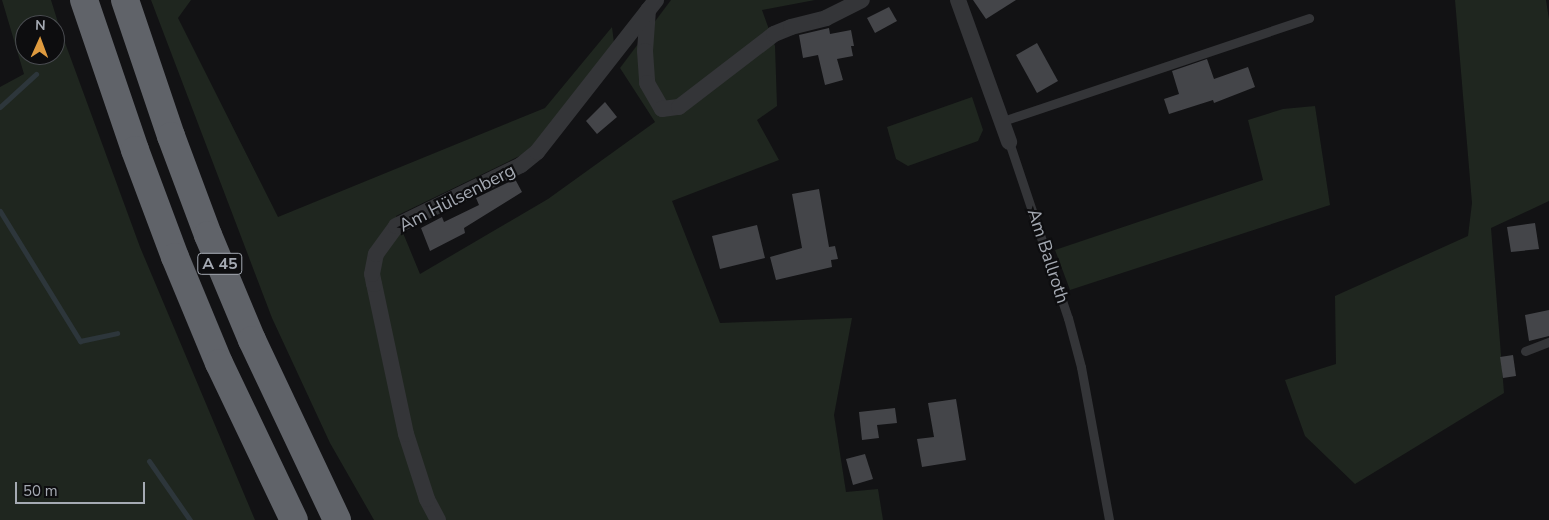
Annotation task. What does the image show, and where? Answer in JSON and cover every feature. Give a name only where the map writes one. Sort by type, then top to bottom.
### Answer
[{"type":"highway","name":"A 45","points":[[84,0],[135,150],[175,257],[219,363],[294,520]]},
{"type":"highway","name":"A 45","points":[[125,0],[171,136],[208,235],[252,340],[337,520]]},
{"type":"street","points":[[652,5],[645,51],[647,83],[662,109],[679,106],[774,34],[826,18],[862,0]]},
{"type":"street","name":"Am Ballroth","points":[[958,0],[1009,142]]},
{"type":"street","name":"Am Hülsenberg","points":[[438,520],[427,499],[406,434],[372,274],[376,254],[396,226],[521,165],[537,152],[652,5]]},
{"type":"lane","points":[[1003,121],[1309,18]]},
{"type":"lane","name":"Am Ballroth","points":[[1009,142],[1068,318],[1081,367],[1109,520]]},
{"type":"lane","points":[[1525,351],[1549,342]]},
{"type":"shaded area","points":[[2,0],[51,0],[56,15],[15,15],[15,44]]},
{"type":"shaded area","points":[[151,0],[191,0],[178,18],[278,217],[545,108],[612,27],[614,43],[534,149],[396,216],[420,274],[548,199],[655,122],[620,68],[671,0],[815,0],[762,10],[775,46],[777,106],[757,120],[779,160],[672,201],[720,323],[852,318],[834,415],[846,492],[878,489],[883,520],[374,520],[330,443],[272,318]]},
{"type":"shaded area","points":[[1455,0],[1546,0],[1549,19],[1549,201],[1491,228],[1504,393],[1355,484],[1305,436],[1285,380],[1336,364],[1335,296],[1468,236],[1472,203]]},
{"type":"shaded area","points":[[65,43],[140,247],[255,520],[0,520],[0,87],[24,74],[21,65],[65,65]]},
{"type":"shaded area","points":[[972,97],[983,130],[978,141],[908,166],[896,159],[887,127]]},
{"type":"shaded area","points":[[1315,106],[1330,205],[1070,290],[1055,250],[1263,180],[1248,120],[1283,109]]},
{"type":"building","points":[[973,0],[1016,0],[986,19]]},
{"type":"building","points":[[889,7],[897,21],[875,33],[867,18]]},
{"type":"building","points":[[829,28],[830,34],[851,30],[854,46],[851,46],[853,56],[837,59],[843,80],[825,85],[818,55],[803,58],[799,35]]},
{"type":"building","points":[[1037,43],[1058,81],[1037,93],[1016,55]]},
{"type":"building","points":[[1207,59],[1214,79],[1248,67],[1255,87],[1214,103],[1213,100],[1169,114],[1164,99],[1179,94],[1172,71]]},
{"type":"building","points":[[605,102],[617,117],[597,134],[586,121]]},
{"type":"building","points":[[515,179],[522,192],[464,228],[465,233],[430,251],[421,228],[442,217],[444,222],[479,205],[476,198]]},
{"type":"building","points":[[819,189],[829,247],[835,246],[838,259],[831,260],[832,267],[776,280],[770,257],[802,248],[792,194]]},
{"type":"building","points":[[1535,223],[1539,249],[1511,252],[1507,227]]},
{"type":"building","points":[[757,225],[765,258],[720,269],[712,236]]},
{"type":"building","points":[[1549,310],[1549,336],[1529,341],[1525,315]]},
{"type":"building","points":[[1513,355],[1516,376],[1503,378],[1500,357]]},
{"type":"building","points":[[956,399],[966,460],[922,467],[917,439],[934,437],[928,403]]},
{"type":"building","points":[[895,408],[897,423],[877,425],[879,438],[862,440],[859,412]]},
{"type":"building","points":[[865,454],[873,479],[853,485],[846,459]]},
{"type":"waterway","points":[[0,107],[36,74]]},
{"type":"waterway","points":[[0,211],[80,341],[117,333]]},
{"type":"waterway","points":[[149,461],[190,520]]}]
